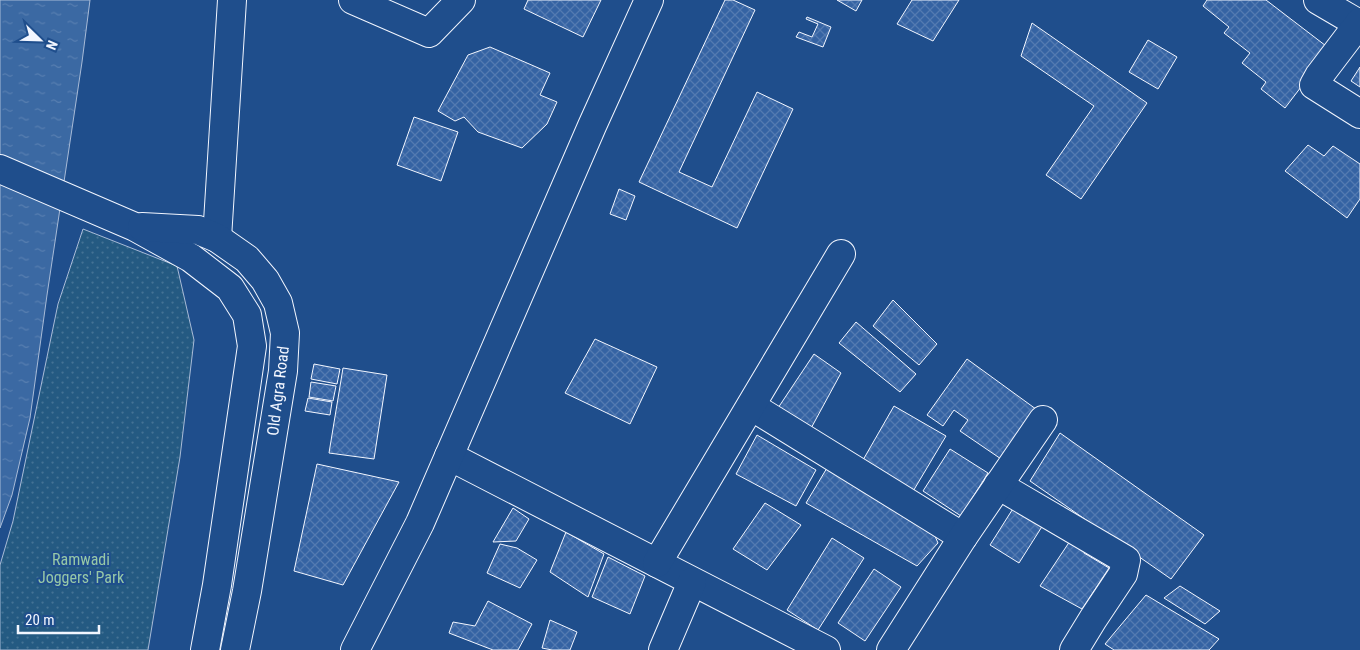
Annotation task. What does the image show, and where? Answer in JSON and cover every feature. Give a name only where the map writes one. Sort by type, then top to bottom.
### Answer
[{"type":"main road","points":[[217,238],[232,0]]},
{"type":"main road","points":[[353,0],[429,33],[461,0]]},
{"type":"main road","points":[[355,650],[420,523],[592,126],[649,0]]},
{"type":"main road","points":[[1318,0],[1359,23],[1314,85],[1360,114]]},
{"type":"main road","name":"Old Agra Road","points":[[0,168],[135,227],[191,258],[230,288],[247,315],[252,346],[217,585],[205,650]]},
{"type":"main road","name":"Old Agra Road","points":[[135,227],[198,230],[217,238],[246,259],[265,280],[278,303],[285,333],[284,371],[247,591],[235,650]]},
{"type":"main road","points":[[657,563],[841,254]]},
{"type":"main road","points":[[751,406],[963,537]]},
{"type":"main road","points":[[891,650],[963,537],[1043,420]]},
{"type":"main road","points":[[449,456],[826,650]]},
{"type":"main road","points":[[998,485],[1126,560],[1123,574],[1074,650]]},
{"type":"main road","points":[[662,650],[692,582]]},
{"type":"green space","name":"Ramwadi Joggers' Park","points":[[83,229],[177,266],[194,340],[180,457],[148,650],[0,650],[0,565],[13,521],[58,304]]},
{"type":"water","points":[[0,0],[90,0],[30,418],[12,495],[0,528]]},
{"type":"building","points":[[528,0],[601,0],[583,37],[524,9]]},
{"type":"building","points":[[725,0],[733,0],[755,10],[679,172],[712,187],[757,92],[793,109],[737,228],[639,182]]},
{"type":"building","points":[[837,0],[862,0],[856,11]]},
{"type":"building","points":[[912,0],[959,0],[933,41],[897,24]]},
{"type":"building","points":[[1207,0],[1266,0],[1330,49],[1285,108],[1261,89],[1266,82],[1242,63],[1250,53],[1224,33],[1229,27],[1203,6]]},
{"type":"building","points":[[807,17],[831,27],[823,47],[796,37],[799,32],[812,37],[818,24],[806,19]]},
{"type":"building","points":[[1032,23],[1147,103],[1081,199],[1046,175],[1094,106],[1021,56]]},
{"type":"building","points":[[1148,40],[1177,57],[1158,89],[1129,72]]},
{"type":"building","points":[[490,47],[550,73],[540,95],[557,102],[547,124],[522,148],[478,132],[464,117],[455,121],[438,111],[468,55]]},
{"type":"building","points":[[1360,67],[1360,87],[1351,81]]},
{"type":"building","points":[[414,117],[458,132],[441,181],[397,165]]},
{"type":"building","points":[[1308,145],[1324,156],[1333,146],[1360,164],[1360,199],[1347,218],[1285,171]]},
{"type":"building","points":[[619,189],[635,196],[626,220],[610,214]]},
{"type":"building","points":[[893,300],[937,344],[919,365],[873,326]]},
{"type":"building","points":[[856,322],[916,374],[900,392],[839,343]]},
{"type":"building","points":[[595,339],[657,367],[630,424],[565,393]]},
{"type":"building","points":[[814,354],[841,373],[809,432],[776,411]]},
{"type":"building","points":[[967,359],[1040,412],[1004,461],[960,431],[968,420],[954,410],[943,426],[927,415]]},
{"type":"building","points":[[314,364],[340,369],[337,384],[311,379]]},
{"type":"building","points":[[343,368],[387,375],[374,459],[329,453]]},
{"type":"building","points":[[311,382],[336,386],[333,401],[309,397]]},
{"type":"building","points":[[308,398],[332,402],[330,415],[305,411]]},
{"type":"building","points":[[894,406],[946,436],[912,493],[863,460]]},
{"type":"building","points":[[1060,433],[1204,535],[1171,579],[1030,481]]},
{"type":"building","points":[[757,435],[816,470],[796,506],[736,474]]},
{"type":"building","points":[[950,449],[988,473],[961,516],[923,491]]},
{"type":"building","points":[[317,464],[399,482],[343,585],[294,571]]},
{"type":"building","points":[[827,468],[931,527],[938,543],[917,566],[806,503]]},
{"type":"building","points":[[765,503],[801,525],[767,570],[733,549]]},
{"type":"building","points":[[1014,507],[1043,525],[1019,563],[990,545]]},
{"type":"building","points":[[513,508],[529,519],[516,541],[493,542]]},
{"type":"building","points":[[566,532],[604,554],[588,597],[550,572]]},
{"type":"building","points":[[832,538],[864,558],[818,630],[787,610]]},
{"type":"building","points":[[1072,538],[1086,546],[1084,553],[1109,568],[1082,609],[1040,586]]},
{"type":"building","points":[[500,544],[517,548],[537,560],[520,588],[487,573]]},
{"type":"building","points":[[608,557],[645,576],[630,614],[592,597]]},
{"type":"building","points":[[874,569],[901,587],[865,641],[838,623]]},
{"type":"building","points":[[1180,586],[1220,611],[1205,624],[1164,598]]},
{"type":"building","points":[[1146,595],[1219,639],[1209,650],[1114,650],[1105,644]]},
{"type":"building","points":[[488,601],[532,624],[518,650],[493,650],[449,633],[453,622],[475,626]]},
{"type":"building","points":[[550,620],[577,632],[570,650],[542,648]]}]
